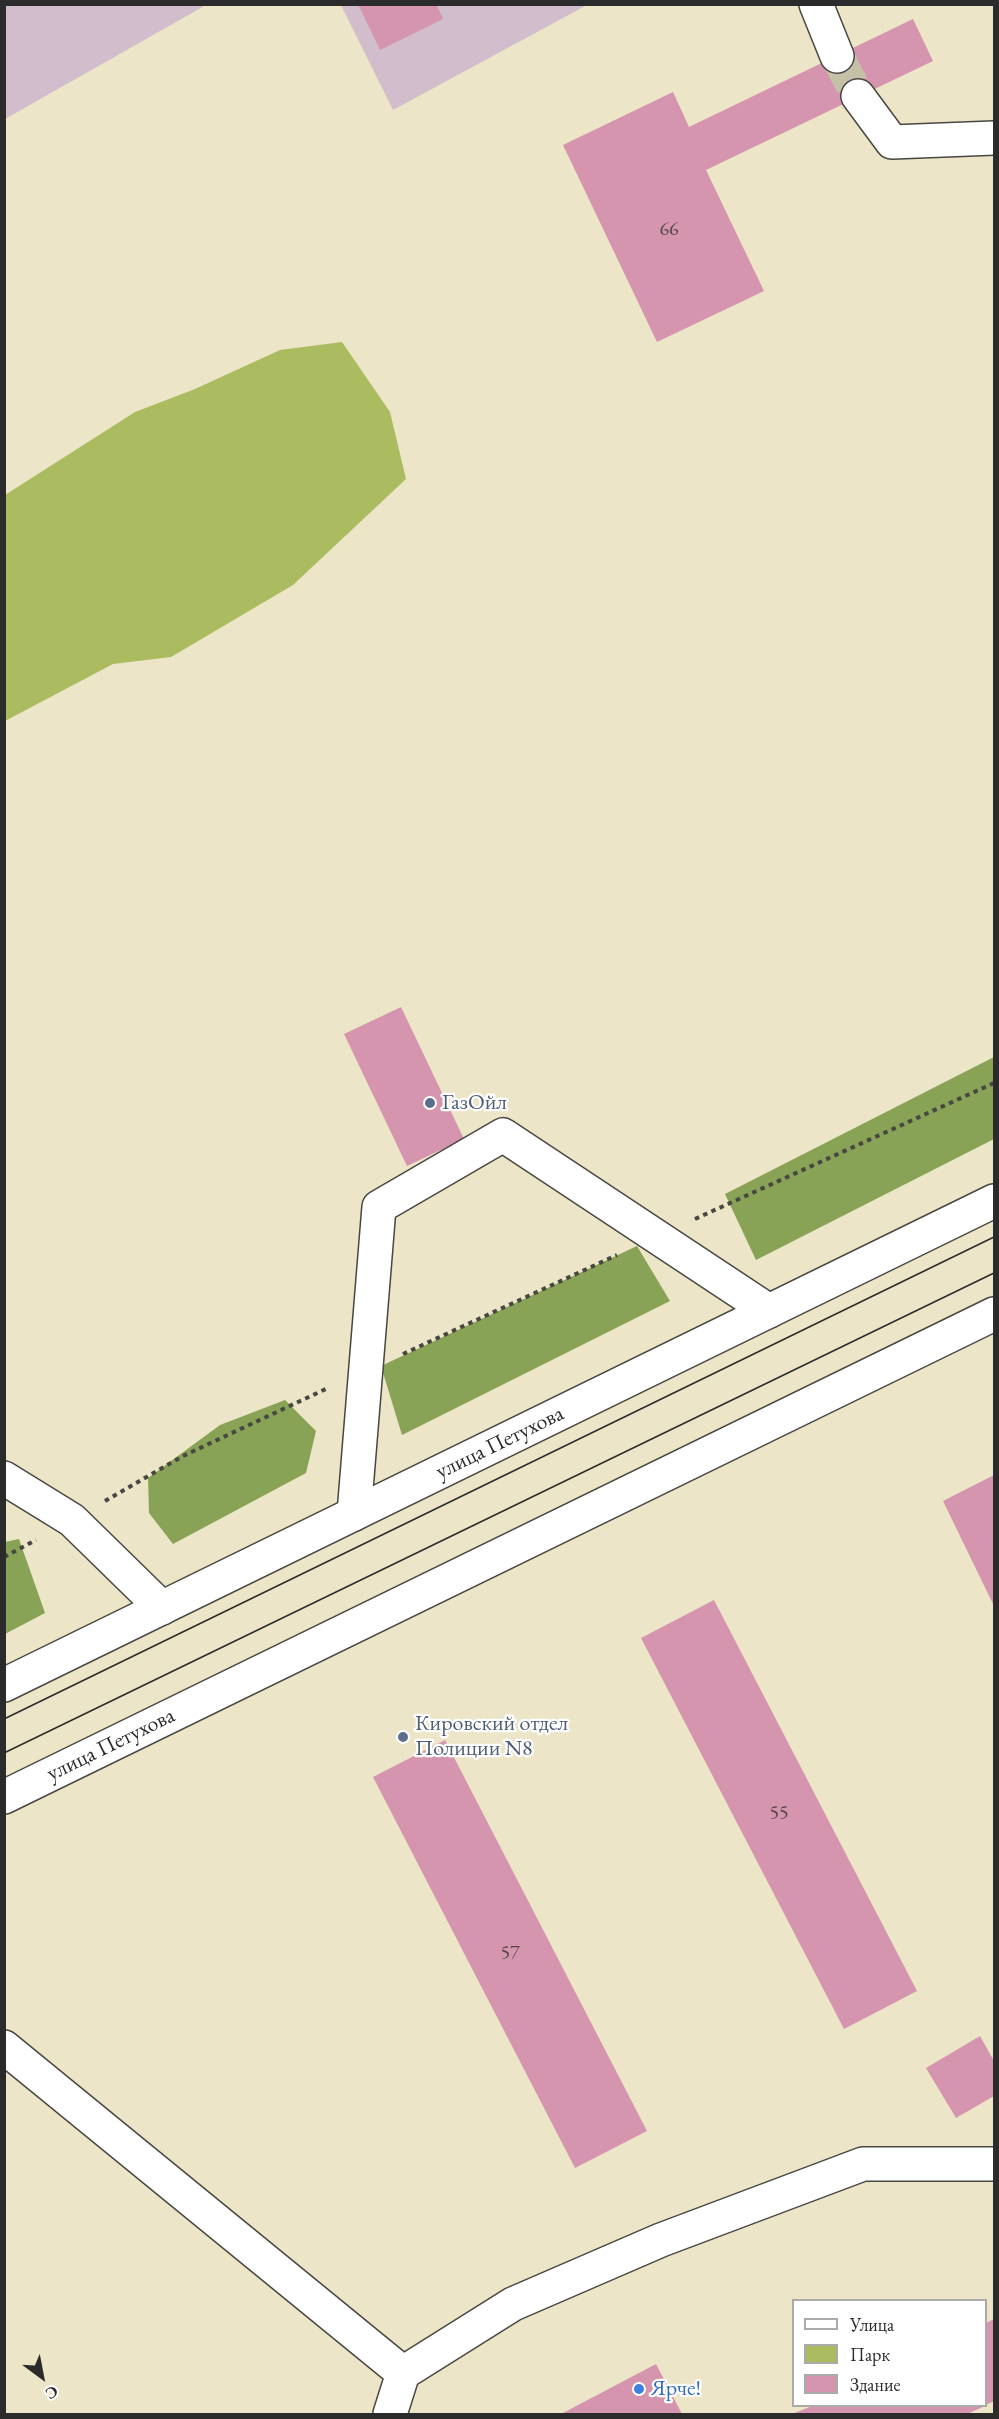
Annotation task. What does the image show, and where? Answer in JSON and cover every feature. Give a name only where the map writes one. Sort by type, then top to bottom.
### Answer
[{"type":"main road","points":[[816,4],[837,56]]},
{"type":"main road","points":[[858,96],[892,142],[994,138]]},
{"type":"main road","points":[[354,1515],[379,1207],[502,1135],[769,1311]]},
{"type":"main road","name":"улица Петухова","points":[[4,1685],[994,1201]]},
{"type":"main road","name":"улица Петухова","points":[[4,1797],[994,1314]]},
{"type":"main road","points":[[4,1478],[72,1520],[162,1608]]},
{"type":"main road","points":[[4,2047],[403,2373]]},
{"type":"main road","points":[[390,2415],[403,2373],[513,2304],[661,2240],[863,2164],[994,2164]]},
{"type":"path","points":[[4,1557],[183,1456],[994,1083]]},
{"type":"shaded area","points":[[5,4],[206,4],[206,5],[5,119]]},
{"type":"shaded area","points":[[341,5],[587,5],[393,110]]},
{"type":"green space","points":[[342,342],[390,412],[406,479],[293,585],[171,657],[113,664],[5,721],[5,495],[135,412],[195,389],[280,350]]},
{"type":"green space","points":[[994,1057],[994,1139],[756,1260],[725,1194]]},
{"type":"green space","points":[[637,1246],[670,1301],[402,1435],[381,1366]]},
{"type":"green space","points":[[285,1400],[316,1431],[306,1473],[173,1544],[149,1513],[148,1478],[220,1425]]},
{"type":"green space","points":[[19,1539],[45,1613],[5,1634],[5,1542]]},
{"type":"building","points":[[358,4],[436,4],[443,19],[380,50]]},
{"type":"building","points":[[913,19],[933,61],[706,170],[764,291],[657,342],[563,145],[673,92],[689,127]]},
{"type":"building","points":[[401,1007],[464,1139],[407,1166],[344,1034]]},
{"type":"building","points":[[994,1475],[994,1606],[943,1501]]},
{"type":"building","points":[[714,1600],[917,1991],[844,2029],[641,1638]]},
{"type":"building","points":[[445,1740],[647,2131],[575,2168],[373,1777]]},
{"type":"building","points":[[980,2036],[994,2061],[994,2096],[956,2118],[926,2068]]},
{"type":"building","points":[[994,2319],[994,2401],[987,2404],[987,2322]]},
{"type":"building","name":"Ярче!","points":[[656,2364],[682,2414],[561,2414]]},
{"type":"building","points":[[810,2407],[983,2407],[967,2414],[792,2414]]},
{"type":"tunnel","points":[[837,56],[858,96]]},
{"type":"tram line","points":[[4,1719],[994,1237]]},
{"type":"tram line","points":[[4,1753],[994,1273]]},
{"type":"place","name":"ГазОйл","points":[[430,1103]]},
{"type":"place","name":"Кировский отдел Полиции N8","points":[[403,1737]]},
{"type":"place","name":"Ярче!","points":[[639,2389]]}]
